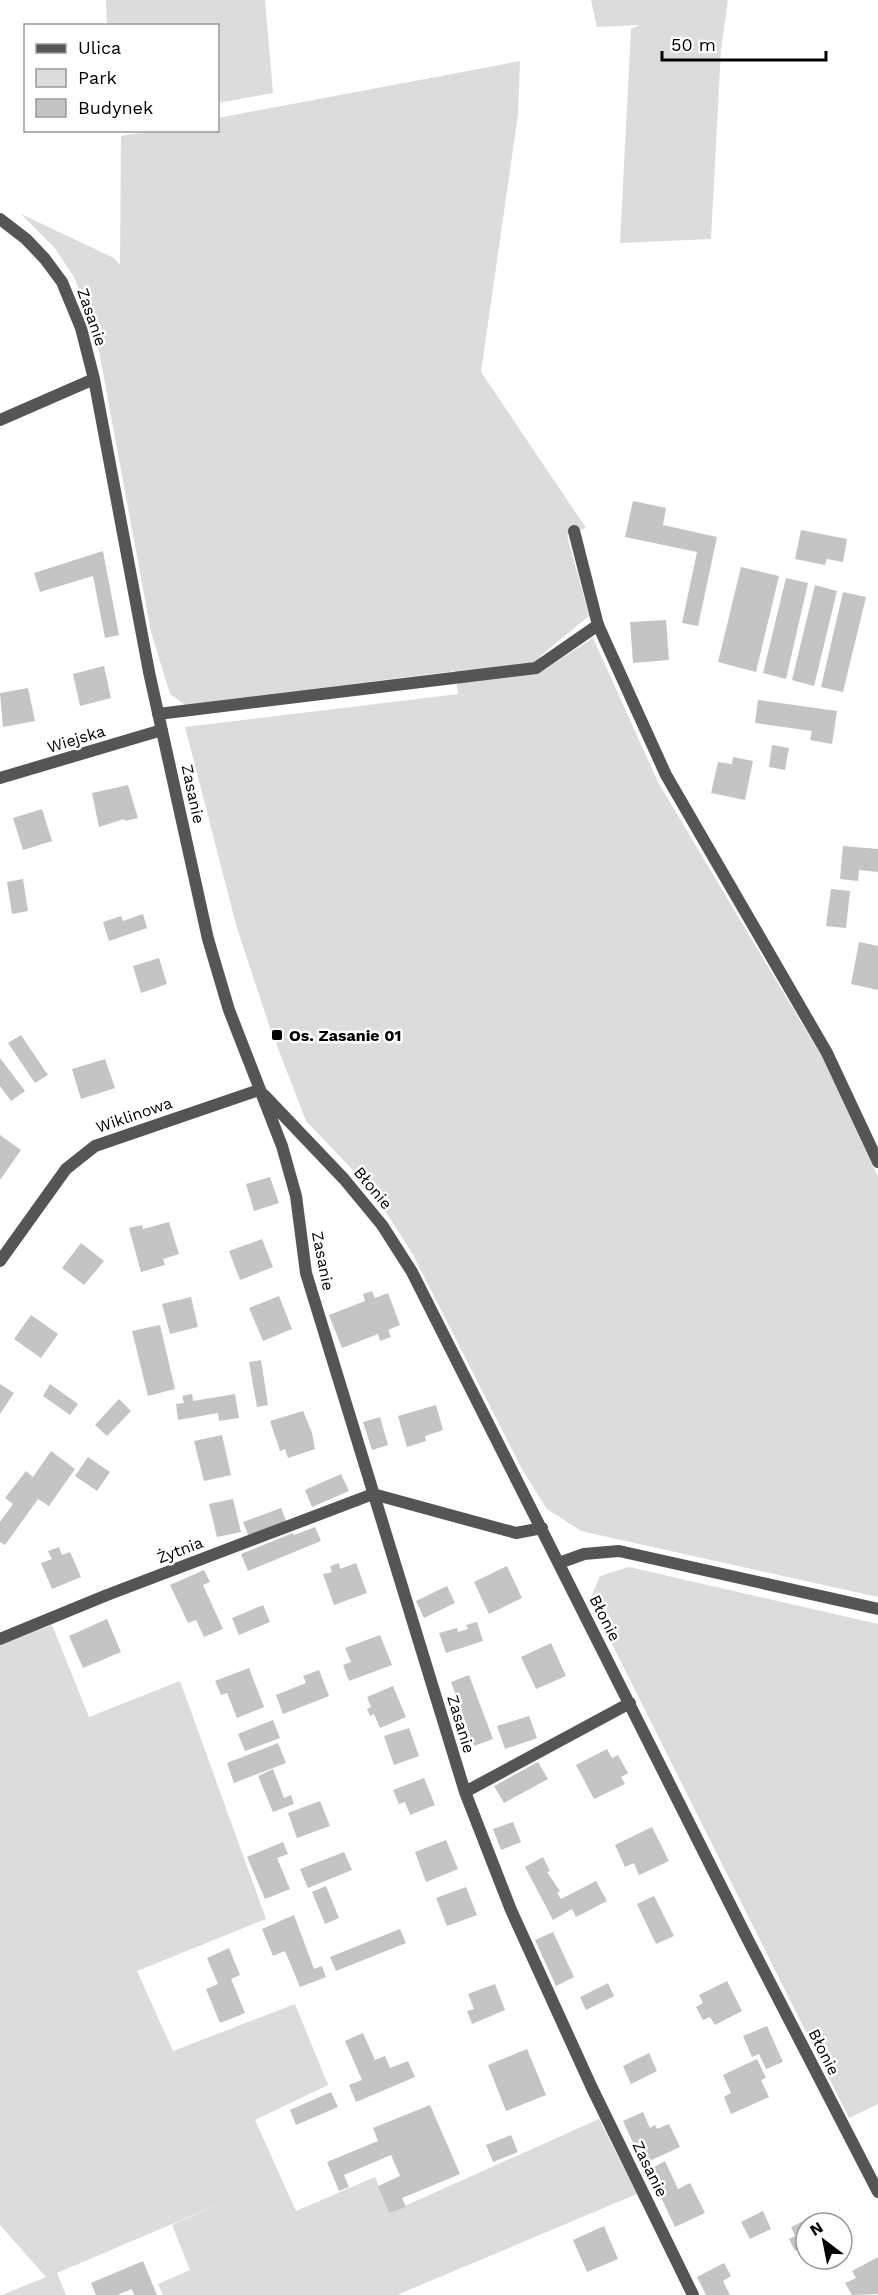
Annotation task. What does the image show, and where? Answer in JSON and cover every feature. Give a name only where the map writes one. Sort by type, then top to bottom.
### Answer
[{"type":"street","name":"Zasanie","points":[[0,219],[26,239],[62,282],[81,328],[94,380],[158,714],[208,939],[229,1011],[282,1146],[296,1196],[306,1272],[465,1791],[511,1910],[592,2088],[693,2295]]},
{"type":"street","points":[[0,420],[94,380]]},
{"type":"street","points":[[574,531],[598,625],[666,775],[827,1053],[878,1162]]},
{"type":"street","points":[[158,714],[536,668],[598,625]]},
{"type":"street","name":"Wiejska","points":[[0,778],[162,730]]},
{"type":"street","name":"Wiklinowa","points":[[0,1261],[66,1169],[95,1146],[259,1090]]},
{"type":"street","name":"Błonie","points":[[259,1090],[344,1179],[388,1234],[412,1272],[878,2192]]},
{"type":"street","points":[[374,1494],[516,1533],[542,1528]]},
{"type":"street","name":"Żytnia","points":[[0,1639],[107,1595],[374,1494]]},
{"type":"street","points":[[559,1563],[584,1554],[619,1551],[878,1610]]},
{"type":"street","points":[[465,1791],[630,1704]]},
{"type":"green space","points":[[106,0],[265,0],[273,93],[219,103],[219,24],[107,24]]},
{"type":"green space","points":[[591,0],[728,0],[721,50],[711,239],[620,243],[631,29],[640,25],[597,27]]},
{"type":"green space","points":[[520,61],[518,114],[481,372],[586,528],[567,535],[589,616],[540,656],[541,672],[593,638],[658,782],[823,1059],[878,1177],[878,1597],[581,1531],[547,1509],[523,1471],[412,1253],[372,1190],[306,1121],[276,1043],[283,1040],[278,1028],[271,1031],[237,928],[185,727],[458,694],[455,671],[185,705],[170,694],[151,632],[96,335],[74,277],[54,247],[21,214],[114,258],[120,265],[121,136],[145,132],[219,132],[219,118]]},
{"type":"green space","points":[[629,1567],[878,1624],[878,2104],[849,2118],[590,1600],[600,1576]]},
{"type":"green space","points":[[52,1625],[89,1717],[180,1681],[266,1919],[137,1971],[173,2051],[295,2004],[328,2085],[255,2120],[296,2211],[375,2177],[389,2213],[599,2119],[637,2194],[397,2295],[163,2295],[158,2284],[190,2270],[172,2225],[226,2201],[57,2273],[66,2295],[2,2295],[46,2277],[0,2225],[0,1645]]},
{"type":"building","points":[[633,501],[666,508],[663,525],[717,537],[698,626],[682,623],[697,552],[625,537]]},
{"type":"building","points":[[801,530],[847,539],[843,562],[827,559],[825,565],[795,559]]},
{"type":"building","points":[[103,551],[119,635],[105,638],[93,576],[40,592],[34,573]]},
{"type":"building","points":[[741,567],[779,576],[756,672],[718,662]]},
{"type":"building","points":[[786,578],[808,583],[786,679],[763,673]]},
{"type":"building","points":[[815,585],[837,591],[814,686],[792,680]]},
{"type":"building","points":[[843,592],[866,597],[843,692],[821,687]]},
{"type":"building","points":[[666,620],[669,660],[633,663],[630,622]]},
{"type":"building","points":[[104,666],[111,698],[80,706],[73,674]]},
{"type":"building","points":[[28,688],[35,721],[3,727],[0,693]]},
{"type":"building","points":[[758,700],[837,711],[832,744],[810,740],[812,731],[755,723]]},
{"type":"building","points":[[772,745],[789,748],[785,770],[769,767]]},
{"type":"building","points":[[733,757],[753,761],[745,800],[711,793],[718,762],[732,764]]},
{"type":"building","points":[[128,785],[138,818],[125,821],[124,819],[99,827],[92,793]]},
{"type":"building","points":[[42,809],[52,841],[23,850],[13,818]]},
{"type":"building","points":[[843,846],[878,849],[878,872],[859,870],[858,881],[840,879]]},
{"type":"building","points":[[23,879],[28,911],[12,914],[7,882]]},
{"type":"building","points":[[831,889],[850,891],[846,928],[826,926]]},
{"type":"building","points":[[143,914],[147,928],[109,941],[103,922],[121,916],[123,921]]},
{"type":"building","points":[[859,942],[878,946],[878,990],[851,984]]},
{"type":"building","points":[[159,958],[167,984],[141,993],[133,966]]},
{"type":"building","points":[[21,1035],[48,1075],[35,1083],[8,1043]]},
{"type":"building","points":[[0,1058],[25,1091],[11,1101],[0,1086]]},
{"type":"building","points":[[105,1059],[115,1088],[81,1099],[72,1069]]},
{"type":"building","points":[[0,1135],[21,1150],[0,1180]]},
{"type":"building","points":[[270,1177],[279,1203],[254,1211],[246,1184]]},
{"type":"building","points":[[169,1222],[179,1254],[163,1259],[165,1265],[141,1272],[129,1228],[142,1225],[143,1229]]},
{"type":"building","points":[[262,1239],[273,1267],[240,1280],[229,1251]]},
{"type":"building","points":[[81,1243],[104,1261],[84,1285],[62,1268]]},
{"type":"building","points":[[372,1291],[375,1298],[388,1293],[400,1325],[388,1330],[391,1337],[380,1341],[378,1334],[342,1348],[329,1315],[365,1301],[363,1294]]},
{"type":"building","points":[[279,1296],[292,1329],[263,1341],[249,1308]]},
{"type":"building","points":[[191,1297],[198,1327],[170,1334],[162,1304]]},
{"type":"building","points":[[31,1315],[58,1334],[41,1358],[14,1339]]},
{"type":"building","points":[[160,1325],[175,1389],[148,1396],[132,1331]]},
{"type":"building","points":[[261,1360],[268,1405],[257,1407],[249,1362]]},
{"type":"building","points":[[0,1384],[14,1393],[0,1414]]},
{"type":"building","points":[[50,1384],[78,1404],[70,1415],[43,1396]]},
{"type":"building","points":[[192,1394],[193,1401],[235,1394],[239,1418],[219,1421],[218,1413],[178,1420],[176,1404],[184,1403],[182,1396]]},
{"type":"building","points":[[119,1399],[131,1411],[107,1436],[95,1425]]},
{"type":"building","points":[[436,1405],[443,1430],[425,1436],[426,1441],[407,1447],[398,1416]]},
{"type":"building","points":[[303,1411],[312,1433],[315,1449],[288,1458],[285,1449],[280,1451],[270,1421]]},
{"type":"building","points":[[380,1417],[388,1445],[372,1450],[363,1422]]},
{"type":"building","points":[[222,1435],[231,1475],[204,1481],[194,1441]]},
{"type":"building","points":[[51,1451],[75,1469],[49,1506],[38,1499],[5,1545],[0,1542],[0,1522],[13,1504],[5,1498],[26,1471],[33,1477]]},
{"type":"building","points":[[88,1457],[110,1472],[97,1491],[75,1476]]},
{"type":"building","points":[[341,1474],[349,1491],[312,1507],[305,1490]]},
{"type":"building","points":[[233,1499],[241,1532],[217,1537],[209,1504]]},
{"type":"building","points":[[281,1508],[287,1523],[249,1537],[243,1522]]},
{"type":"building","points":[[315,1527],[321,1541],[248,1571],[241,1554],[293,1533],[294,1535]]},
{"type":"building","points":[[59,1547],[62,1555],[70,1552],[81,1577],[52,1589],[41,1563],[52,1559],[48,1551]]},
{"type":"building","points":[[339,1563],[340,1569],[356,1563],[367,1593],[334,1605],[323,1574],[332,1572],[330,1566]]},
{"type":"building","points":[[507,1566],[522,1598],[489,1614],[474,1582]]},
{"type":"building","points":[[204,1570],[210,1582],[203,1585],[223,1629],[204,1637],[196,1620],[188,1623],[170,1585]]},
{"type":"building","points":[[447,1586],[455,1603],[424,1618],[416,1601]]},
{"type":"building","points":[[263,1605],[270,1622],[239,1635],[232,1618]]},
{"type":"building","points":[[107,1619],[121,1652],[83,1668],[69,1636]]},
{"type":"building","points":[[477,1622],[483,1641],[446,1653],[439,1633],[457,1628],[458,1632],[468,1629],[466,1625]]},
{"type":"building","points":[[380,1635],[392,1665],[349,1681],[343,1665],[351,1662],[345,1648]]},
{"type":"building","points":[[551,1643],[566,1676],[536,1689],[521,1657]]},
{"type":"building","points":[[249,1668],[264,1707],[237,1718],[227,1693],[221,1695],[215,1681]]},
{"type":"building","points":[[319,1670],[329,1696],[283,1714],[276,1695],[306,1683],[303,1676]]},
{"type":"building","points":[[469,1675],[493,1739],[474,1746],[451,1682]]},
{"type":"building","points":[[393,1686],[406,1717],[380,1728],[374,1714],[370,1716],[367,1709],[371,1707],[367,1697]]},
{"type":"building","points":[[529,1716],[537,1738],[505,1749],[497,1726]]},
{"type":"building","points":[[273,1720],[280,1738],[245,1751],[238,1734]]},
{"type":"building","points":[[409,1728],[419,1756],[394,1765],[384,1736]]},
{"type":"building","points":[[278,1743],[286,1763],[234,1783],[227,1763]]},
{"type":"building","points":[[607,1749],[612,1758],[618,1755],[628,1773],[621,1777],[625,1784],[594,1799],[576,1765]]},
{"type":"building","points":[[538,1762],[548,1779],[504,1803],[494,1786]]},
{"type":"building","points":[[273,1769],[284,1798],[291,1795],[294,1804],[273,1812],[258,1776]]},
{"type":"building","points":[[424,1778],[435,1805],[410,1815],[405,1802],[399,1804],[393,1790]]},
{"type":"building","points":[[320,1801],[330,1826],[297,1838],[288,1813]]},
{"type":"building","points":[[513,1822],[521,1842],[501,1850],[493,1829]]},
{"type":"building","points":[[652,1827],[669,1861],[639,1875],[634,1863],[625,1867],[615,1845]]},
{"type":"building","points":[[446,1840],[458,1869],[426,1882],[415,1852]]},
{"type":"building","points":[[283,1842],[288,1854],[277,1858],[290,1889],[265,1899],[247,1857]]},
{"type":"building","points":[[344,1852],[352,1870],[308,1888],[300,1869]]},
{"type":"building","points":[[543,1857],[550,1871],[547,1872],[560,1891],[557,1893],[561,1899],[596,1881],[607,1901],[576,1917],[572,1909],[553,1920],[525,1867]]},
{"type":"building","points":[[326,1886],[339,1918],[325,1924],[312,1892]]},
{"type":"building","points":[[466,1887],[477,1915],[447,1926],[436,1898]]},
{"type":"building","points":[[654,1896],[674,1936],[656,1944],[637,1904]]},
{"type":"building","points":[[294,1915],[314,1969],[322,1966],[326,1977],[300,1987],[285,1951],[273,1956],[262,1929]]},
{"type":"building","points":[[400,1929],[406,1943],[336,1971],[330,1957]]},
{"type":"building","points":[[553,1932],[574,1977],[556,1986],[535,1940]]},
{"type":"building","points":[[229,1948],[240,1975],[231,1979],[245,2013],[220,2023],[206,1989],[218,1984],[207,1958]]},
{"type":"building","points":[[727,1981],[742,2011],[715,2025],[710,2017],[703,2020],[696,2007],[703,2003],[699,1995]]},
{"type":"building","points":[[608,1983],[614,1996],[586,2010],[580,1997]]},
{"type":"building","points":[[495,1984],[505,2010],[472,2024],[467,2011],[474,2009],[468,1994]]},
{"type":"building","points":[[767,2026],[783,2062],[766,2069],[759,2054],[752,2057],[743,2036]]},
{"type":"building","points":[[363,2033],[375,2060],[385,2056],[390,2068],[408,2061],[415,2077],[356,2102],[349,2085],[362,2080],[345,2041]]},
{"type":"building","points":[[527,2049],[546,2095],[506,2111],[488,2065]]},
{"type":"building","points":[[649,2053],[657,2071],[631,2084],[623,2066]]},
{"type":"building","points":[[757,2059],[766,2078],[761,2080],[769,2097],[731,2114],[724,2097],[731,2093],[723,2075]]},
{"type":"building","points":[[331,2092],[338,2107],[296,2125],[290,2110]]},
{"type":"building","points":[[430,2105],[460,2174],[402,2198],[406,2207],[389,2213],[378,2186],[400,2176],[391,2155],[344,2175],[349,2187],[339,2191],[327,2162],[378,2141],[373,2128]]},
{"type":"building","points":[[643,2112],[650,2128],[655,2125],[657,2129],[669,2124],[680,2147],[643,2164],[623,2121]]},
{"type":"building","points":[[511,2135],[518,2152],[493,2162],[486,2145]]},
{"type":"building","points":[[665,2161],[678,2189],[690,2183],[705,2213],[675,2227],[648,2170]]},
{"type":"building","points":[[763,2211],[771,2229],[750,2239],[741,2222]]},
{"type":"building","points":[[604,2226],[618,2259],[587,2272],[573,2240]]},
{"type":"building","points":[[794,2236],[794,2249],[789,2239]]},
{"type":"building","points":[[878,2257],[878,2294],[852,2295],[845,2283],[856,2278],[852,2271]]},
{"type":"building","points":[[143,2261],[157,2295],[134,2295],[132,2289],[117,2295],[96,2295],[91,2283]]},
{"type":"building","points":[[724,2263],[731,2276],[723,2281],[730,2295],[706,2295],[697,2277]]},
{"type":"place","name":"Os. Zasanie 01","points":[[277,1035]]}]
